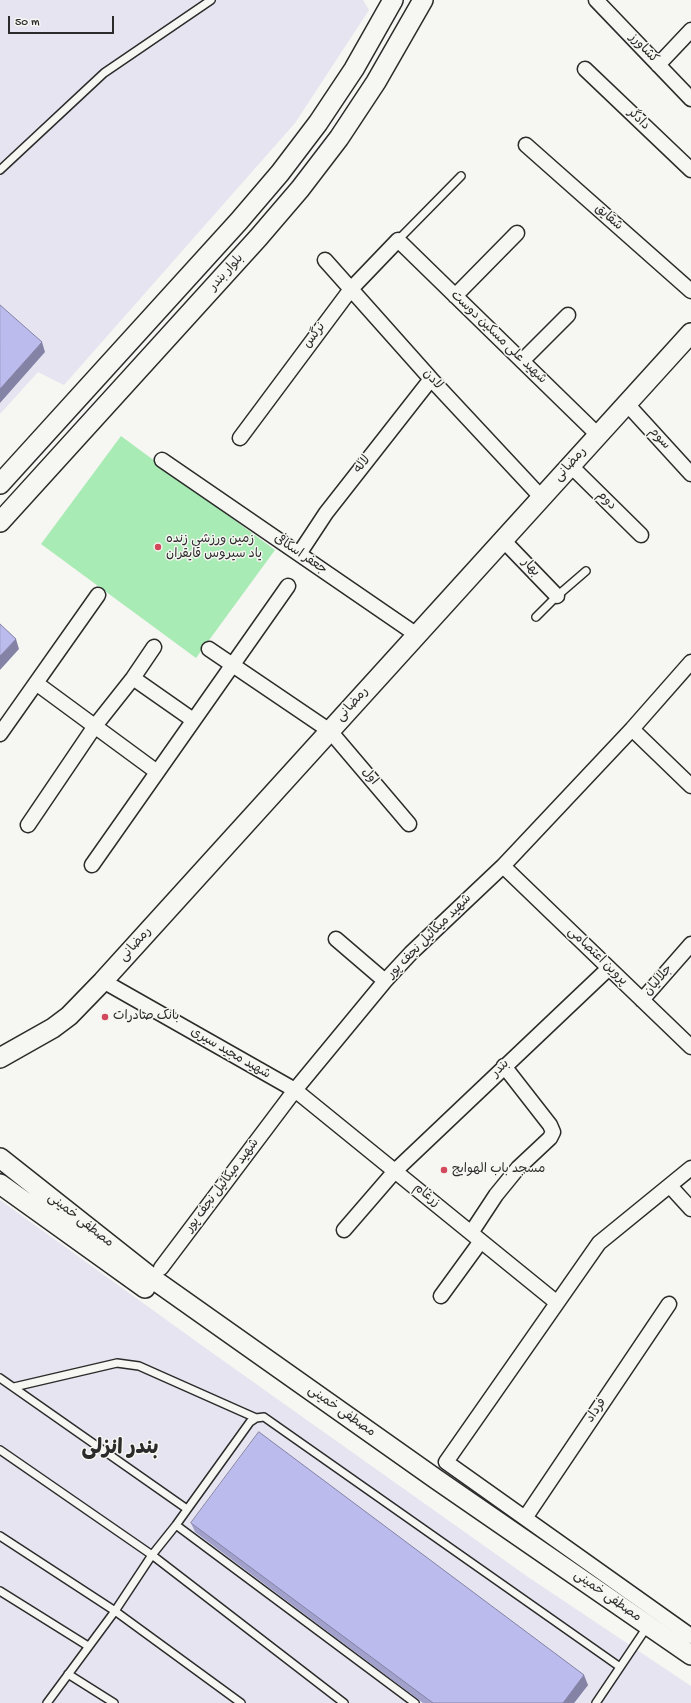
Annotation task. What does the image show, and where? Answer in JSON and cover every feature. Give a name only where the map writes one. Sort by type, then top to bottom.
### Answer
[{"type":"main road","name":"بلوار بندر","points":[[0,484],[233,227],[280,173],[322,117],[354,69],[393,0]]},
{"type":"main road","name":"بلوار بندر","points":[[0,522],[247,250],[300,189],[339,138],[376,82],[423,0]]},
{"type":"main road","name":"رمضانی","points":[[0,1058],[53,1028],[69,1016],[103,981],[691,333]]},
{"type":"main road","points":[[61,416],[80,433]]},
{"type":"main road","name":"مصطفی خمینی","points":[[0,1158],[153,1279],[436,1479],[691,1655]]},
{"type":"main road","name":"مصطفی خمینی","points":[[0,1184],[172,1307],[691,1666]]},
{"type":"street","name":"کشاورز","points":[[596,0],[691,99]]},
{"type":"street","points":[[658,65],[691,30]]},
{"type":"street","name":"دادگر","points":[[585,69],[691,170]]},
{"type":"street","name":"شقایق","points":[[526,145],[691,291]]},
{"type":"street","points":[[455,296],[517,233]]},
{"type":"street","name":"نرگس","points":[[240,438],[351,289],[398,240]]},
{"type":"street","name":"شهید علی مسکین دوست","points":[[398,240],[598,435]]},
{"type":"street","name":"لادن","points":[[325,260],[431,379],[542,498]]},
{"type":"street","points":[[522,362],[568,315]]},
{"type":"street","name":"لاله","points":[[299,554],[326,513],[431,379]]},
{"type":"street","name":"سوم","points":[[627,404],[691,474]]},
{"type":"street","name":"جعفر اسکافی","points":[[162,460],[417,635]]},
{"type":"street","name":"دوم","points":[[571,466],[641,535]]},
{"type":"street","name":"بهار","points":[[503,540],[558,596]]},
{"type":"street","points":[[92,865],[288,586]]},
{"type":"street","points":[[0,734],[98,595]]},
{"type":"street","points":[[28,825],[95,726],[133,678],[154,647]]},
{"type":"street","name":"اول","points":[[209,649],[330,731],[409,824]]},
{"type":"street","name":"شهید میکائیل نجف پور","points":[[161,1268],[295,1090],[385,981],[411,953],[503,866],[632,729],[691,662]]},
{"type":"street","points":[[133,678],[193,720]]},
{"type":"street","points":[[36,683],[157,772]]},
{"type":"street","points":[[632,729],[691,786]]},
{"type":"street","name":"پروین اعتصامی","points":[[503,866],[691,1048]]},
{"type":"street","points":[[336,939],[385,981]]},
{"type":"street","name":"جلالیان","points":[[642,1000],[691,944]]},
{"type":"street","name":"بندر","points":[[344,1230],[395,1171],[609,968]]},
{"type":"street","name":"شهید مجید سیری","points":[[103,981],[295,1090]]},
{"type":"street","points":[[441,1296],[476,1237],[496,1195],[518,1168],[550,1138],[553,1132],[550,1125],[504,1066]]},
{"type":"street","name":"زرغام","points":[[295,1090],[556,1302]]},
{"type":"street","points":[[691,1168],[636,1215],[615,1229],[599,1243],[556,1302],[446,1462],[691,1636]]},
{"type":"street","points":[[670,1186],[691,1210]]},
{"type":"street","name":"فرداد","points":[[524,1518],[669,1304]]},
{"type":"lane","points":[[0,170],[104,73],[211,0]]},
{"type":"lane","points":[[398,240],[461,176]]},
{"type":"lane","points":[[536,617],[586,572]]},
{"type":"lane","points":[[14,1388],[117,1363],[139,1366],[256,1418]]},
{"type":"lane","points":[[0,1378],[187,1509]]},
{"type":"lane","points":[[47,1703],[115,1611],[152,1555],[176,1525],[250,1422],[256,1418],[264,1417],[620,1667]]},
{"type":"lane","points":[[0,1450],[152,1555],[344,1703]]},
{"type":"lane","points":[[176,1525],[415,1703]]},
{"type":"lane","points":[[0,1536],[115,1611],[241,1703]]},
{"type":"lane","points":[[0,1590],[88,1646]]},
{"type":"lane","points":[[596,1703],[643,1633]]},
{"type":"lane","points":[[68,1674],[114,1703]]},
{"type":"shaded area","points":[[0,0],[363,0],[369,10],[295,123],[64,385],[38,372],[0,414]]},
{"type":"shaded area","points":[[0,1200],[528,1577],[691,1686],[691,1703],[0,1703]]},
{"type":"green space","name":"زمین ورزشی زنده یاد سیروس قایقران","points":[[121,436],[275,550],[196,658],[41,544]]},
{"type":"building","points":[[0,305],[42,342],[0,389]]},
{"type":"building","points":[[0,624],[16,639],[0,656]]},
{"type":"building","points":[[259,1432],[584,1675],[563,1703],[433,1703],[191,1523]]},
{"type":"place","name":"زمین ورزشی زنده یاد سیروس قایقران","points":[[158,547]]},
{"type":"place","name":"بانک صادرات","points":[[105,1017]]},
{"type":"place","name":"مسجد باب الهوایج","points":[[444,1170]]},
{"type":"district","name":"بندر انزلی","points":[[120,1450]]}]
